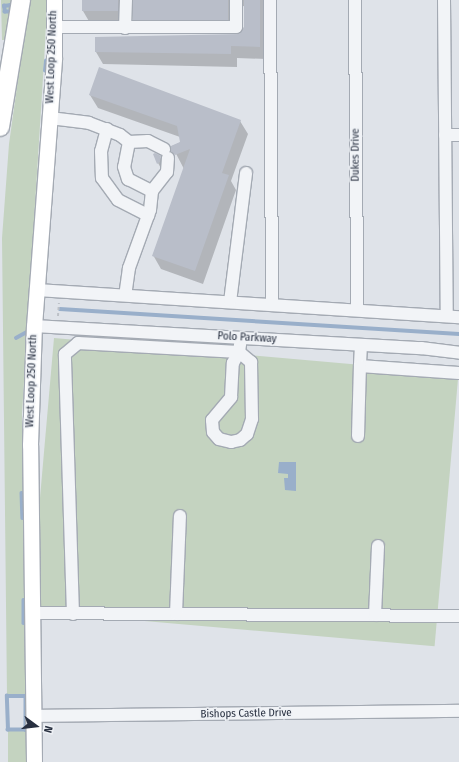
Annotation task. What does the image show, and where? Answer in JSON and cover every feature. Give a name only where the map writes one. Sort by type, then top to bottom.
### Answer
[{"type":"highway","points":[[0,127],[21,0]]},
{"type":"main road","name":"West Loop 250 North","points":[[34,762],[30,445],[34,326],[50,118],[54,0]]},
{"type":"street","points":[[126,0],[126,28]]},
{"type":"street","points":[[54,27],[236,27],[236,0]]},
{"type":"street","points":[[270,0],[272,304]]},
{"type":"street","name":"Dukes Drive","points":[[355,0],[357,309]]},
{"type":"street","points":[[37,290],[357,309],[453,317],[445,135],[444,0]]},
{"type":"street","points":[[50,118],[70,120],[107,129],[129,142],[148,141],[166,153],[168,172],[152,191],[148,214],[129,268],[125,295]]},
{"type":"street","points":[[107,129],[101,150],[102,178],[118,200],[148,214]]},
{"type":"street","points":[[445,135],[459,135]]},
{"type":"street","points":[[129,142],[124,160],[125,173],[133,182],[152,191]]},
{"type":"street","points":[[230,302],[246,173]]},
{"type":"street","name":"Polo Parkway","points":[[34,326],[361,345],[459,353]]},
{"type":"street","points":[[73,614],[65,354],[78,343],[239,352],[251,362],[252,419],[247,434],[240,440],[231,442],[219,439],[213,432],[212,420],[231,396],[233,363],[239,352],[240,338]]},
{"type":"street","points":[[358,436],[361,345]]},
{"type":"street","points":[[360,366],[459,373]]},
{"type":"street","points":[[176,614],[180,516]]},
{"type":"street","points":[[375,615],[378,546]]},
{"type":"street","points":[[32,614],[459,616]]},
{"type":"street","name":"Bishops Castle Drive","points":[[33,716],[459,711]]},
{"type":"path","points":[[58,316],[60,300]]},
{"type":"green space","points":[[1,0],[17,0],[10,40],[2,40]]},
{"type":"green space","points":[[29,0],[46,0],[46,29],[22,414],[26,696],[7,696],[2,238],[9,144]]},
{"type":"green space","points":[[54,338],[458,373],[435,646],[30,611]]},
{"type":"green space","points":[[8,730],[26,730],[26,762],[8,762]]},
{"type":"water","points":[[279,462],[296,462],[296,491],[285,490],[284,478],[288,478],[288,474],[278,473]]},
{"type":"building","points":[[82,0],[118,0],[118,11],[82,11]]},
{"type":"building","points":[[133,0],[228,0],[228,20],[133,20]]},
{"type":"building","points":[[244,0],[260,0],[260,47],[231,46],[231,54],[95,52],[95,37],[239,34],[244,27]]},
{"type":"building","points":[[99,67],[241,120],[222,173],[229,175],[195,271],[152,256],[190,149],[175,155],[171,151],[171,146],[180,142],[177,126],[89,95]]},
{"type":"building","points":[[155,153],[161,156],[160,162],[157,164],[153,154]]},
{"type":"waterway","points":[[11,5],[11,12],[5,12],[4,6],[11,5]]},
{"type":"waterway","points":[[45,71],[46,61]]},
{"type":"waterway","points":[[60,309],[459,334]]},
{"type":"waterway","points":[[16,338],[27,332]]},
{"type":"waterway","points":[[22,493],[23,518]]},
{"type":"waterway","points":[[24,600],[24,623]]},
{"type":"waterway","points":[[7,696],[26,696],[26,730],[8,730],[7,696]]}]
